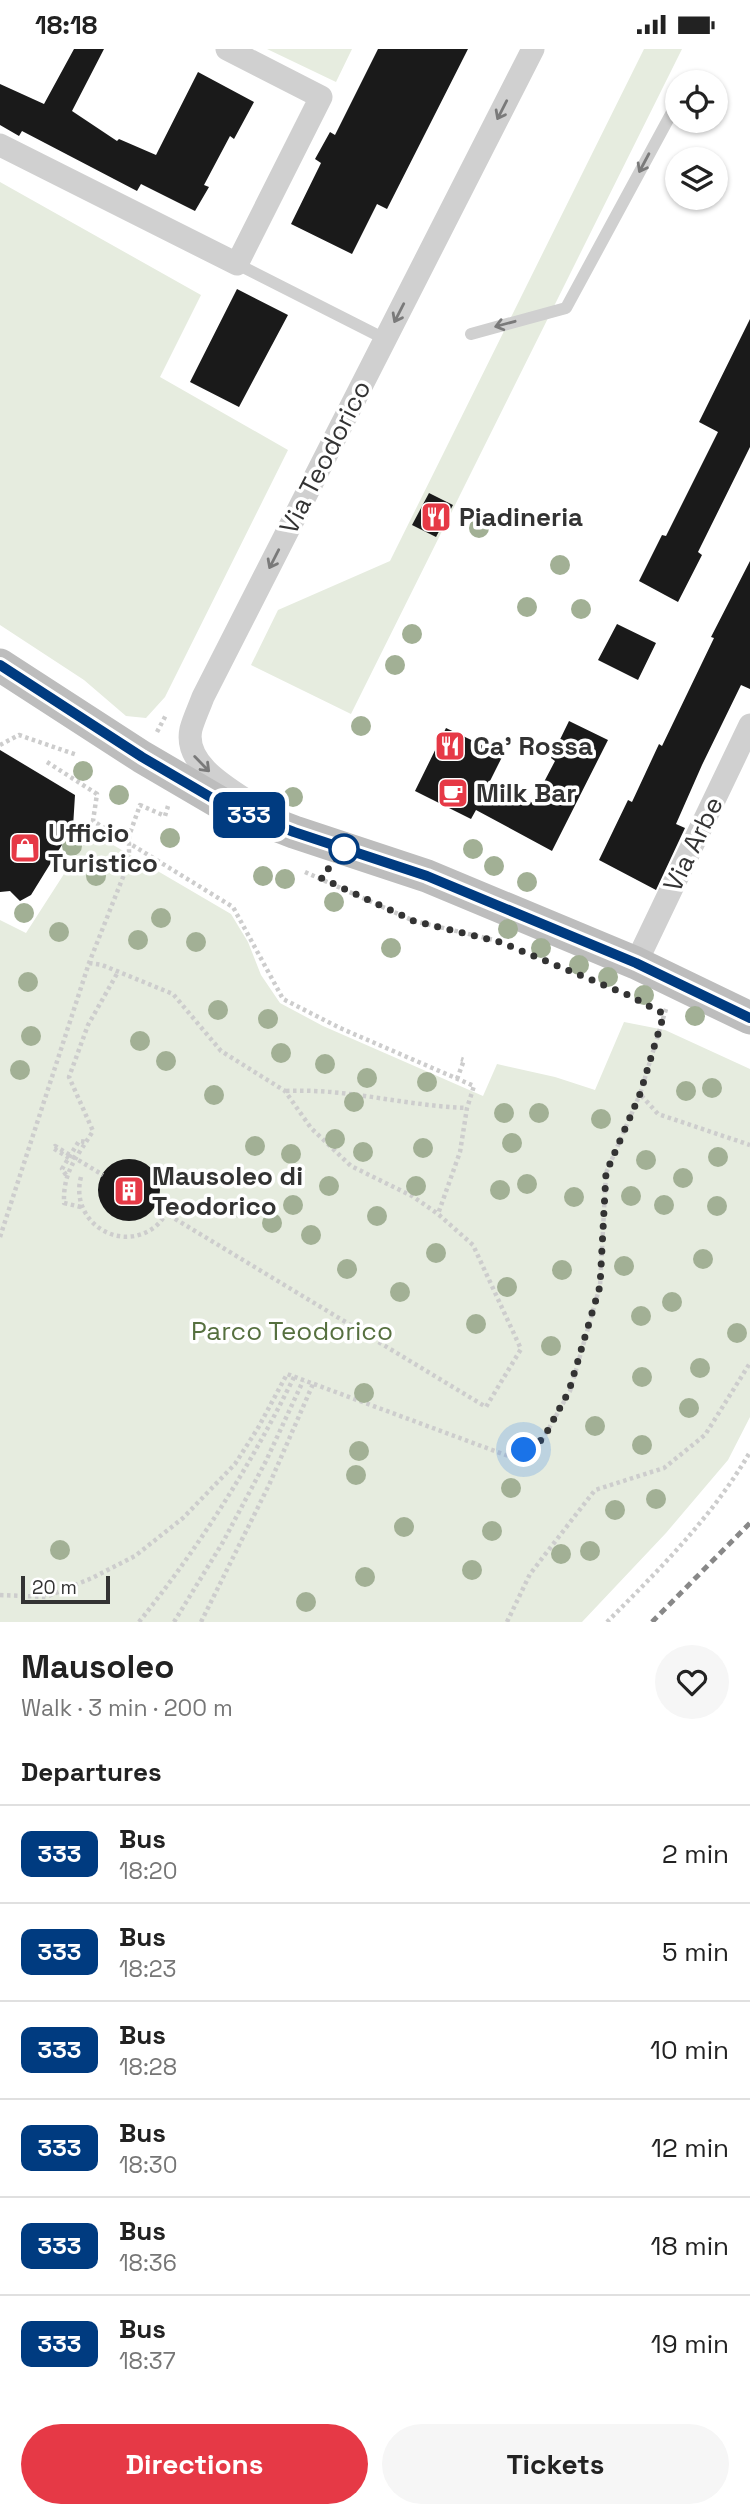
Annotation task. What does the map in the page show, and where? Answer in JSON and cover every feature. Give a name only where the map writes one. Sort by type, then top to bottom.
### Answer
[{"type":"street","points":[[0,145],[237,264],[321,97],[227,49]]},
{"type":"street","name":"Via Teodorico","points":[[294,832],[220,782],[193,756],[190,732],[203,697],[533,49]]},
{"type":"street","points":[[0,665],[142,757],[224,805],[294,832],[427,876],[636,963],[750,1018]]},
{"type":"street","name":"Via Arbe","points":[[636,963],[750,725]]},
{"type":"lane","points":[[471,334],[566,308],[665,125]]},
{"type":"lane","points":[[237,264],[385,339]]},
{"type":"path","points":[[0,745],[19,734],[80,756]]},
{"type":"path","points":[[47,762],[97,794],[93,821],[233,907],[283,999],[341,1028],[474,1086],[467,1108],[460,1152],[438,1214]]},
{"type":"path","points":[[158,799],[180,812]]},
{"type":"path","points":[[0,1237],[89,963],[129,862],[128,843],[140,805],[164,816],[168,806]]},
{"type":"path","points":[[302,870],[414,921],[500,942]]},
{"type":"path","points":[[89,963],[173,994],[221,1051],[285,1091],[311,1128],[351,1165],[412,1196],[474,1245],[521,1349],[486,1407],[167,1214]]},
{"type":"path","points":[[81,1207],[64,1203],[66,1175],[93,1131],[69,1077],[88,1025],[118,972]]},
{"type":"path","points":[[0,1595],[46,1597],[135,1556],[183,1518],[216,1487],[258,1428],[287,1374],[511,1457],[543,1439],[569,1391],[600,1286],[606,1173],[640,1094],[664,1014],[676,1020]]},
{"type":"path","points":[[457,1079],[464,1060],[461,1059]]},
{"type":"path","points":[[285,1091],[317,1090],[375,1096],[427,1106],[467,1108]]},
{"type":"path","points":[[640,1094],[659,1114],[750,1145]]},
{"type":"path","points":[[66,1175],[62,1169],[69,1157],[79,1141],[86,1142]]},
{"type":"path","points":[[69,1157],[103,1175]]},
{"type":"path","points":[[81,1177],[77,1191],[81,1207],[89,1220],[100,1230],[114,1235],[144,1233],[157,1225],[167,1214],[173,1198]]},
{"type":"path","points":[[507,1622],[530,1574],[595,1490],[664,1468],[705,1435],[750,1363]]},
{"type":"path","points":[[139,1622],[196,1548],[232,1493],[270,1427],[294,1377]]},
{"type":"path","points":[[174,1622],[223,1542],[266,1461],[303,1381]]},
{"type":"path","points":[[201,1622],[269,1485],[313,1384]]},
{"type":"path","points":[[607,1622],[667,1561],[713,1505],[750,1452]]},
{"type":"green space","points":[[267,49],[352,49],[336,82]]},
{"type":"green space","points":[[644,49],[682,49],[672,70],[665,70],[665,83],[351,714],[251,665],[278,610],[390,561]]},
{"type":"green space","points":[[0,182],[201,295],[160,377],[288,450],[165,697],[146,718],[126,716],[84,680],[0,625]]},
{"type":"green space","name":"Parco Teodorico","points":[[91,832],[231,914],[248,942],[261,975],[280,1003],[323,1026],[483,1096],[497,1064],[555,1077],[595,1090],[624,1022],[665,1030],[750,1069],[750,1417],[728,1460],[666,1533],[582,1622],[0,1622],[0,920],[26,933]]},
{"type":"building","points":[[74,49],[104,49],[72,111],[117,141],[119,139],[156,155],[198,72],[254,102],[234,139],[230,136],[204,185],[209,187],[195,211],[141,184],[137,191],[22,131],[19,136],[0,125],[0,84],[44,104]]},
{"type":"building","points":[[378,49],[468,49],[387,209],[377,204],[352,254],[291,224],[321,163],[315,159],[330,132],[335,135]]},
{"type":"building","points":[[237,289],[288,315],[239,407],[190,382]]},
{"type":"building","points":[[750,319],[750,447],[698,552],[702,555],[678,602],[639,581],[662,535],[666,536],[718,432],[699,422]]},
{"type":"building","points":[[429,493],[453,505],[436,537],[412,525]]},
{"type":"building","points":[[750,561],[750,689],[741,685],[702,765],[676,824],[685,828],[656,890],[599,860],[628,800],[632,802],[659,744],[662,746],[714,638],[711,637]]},
{"type":"building","points":[[617,624],[656,643],[638,680],[598,660]]},
{"type":"building","points":[[569,721],[608,740],[552,851],[476,810],[471,819],[415,791],[446,728],[503,755],[490,781],[533,803],[555,761],[551,758]]},
{"type":"building","points":[[0,750],[75,795],[73,827],[31,895],[20,901],[10,891],[0,892]]},
{"type":"building","name":"Mausoleo di Teodorico","points":[[129,1159],[151,1168],[160,1190],[151,1212],[129,1221],[107,1212],[98,1190],[107,1168]]},
{"type":"railway","points":[[652,1622],[750,1523]]},
{"type":"bus line","name":"333","points":[[0,665],[142,757],[224,805],[294,832],[427,876],[636,963],[750,1018]]},
{"type":"place","name":"Piadineria","points":[[436,517]]},
{"type":"place","name":"Ca' Rossa","points":[[450,746]]},
{"type":"place","name":"Milk Bar","points":[[453,793]]},
{"type":"place","name":"Ufficio Turistico","points":[[25,848]]},
{"type":"place","name":"Mausoleo di Teodorico","points":[[129,1191]]},
{"type":"route","points":[[344,849],[321,878],[414,921],[500,942],[628,995],[664,1014],[640,1094],[606,1173],[600,1286],[569,1391],[543,1439],[524,1450]]}]
